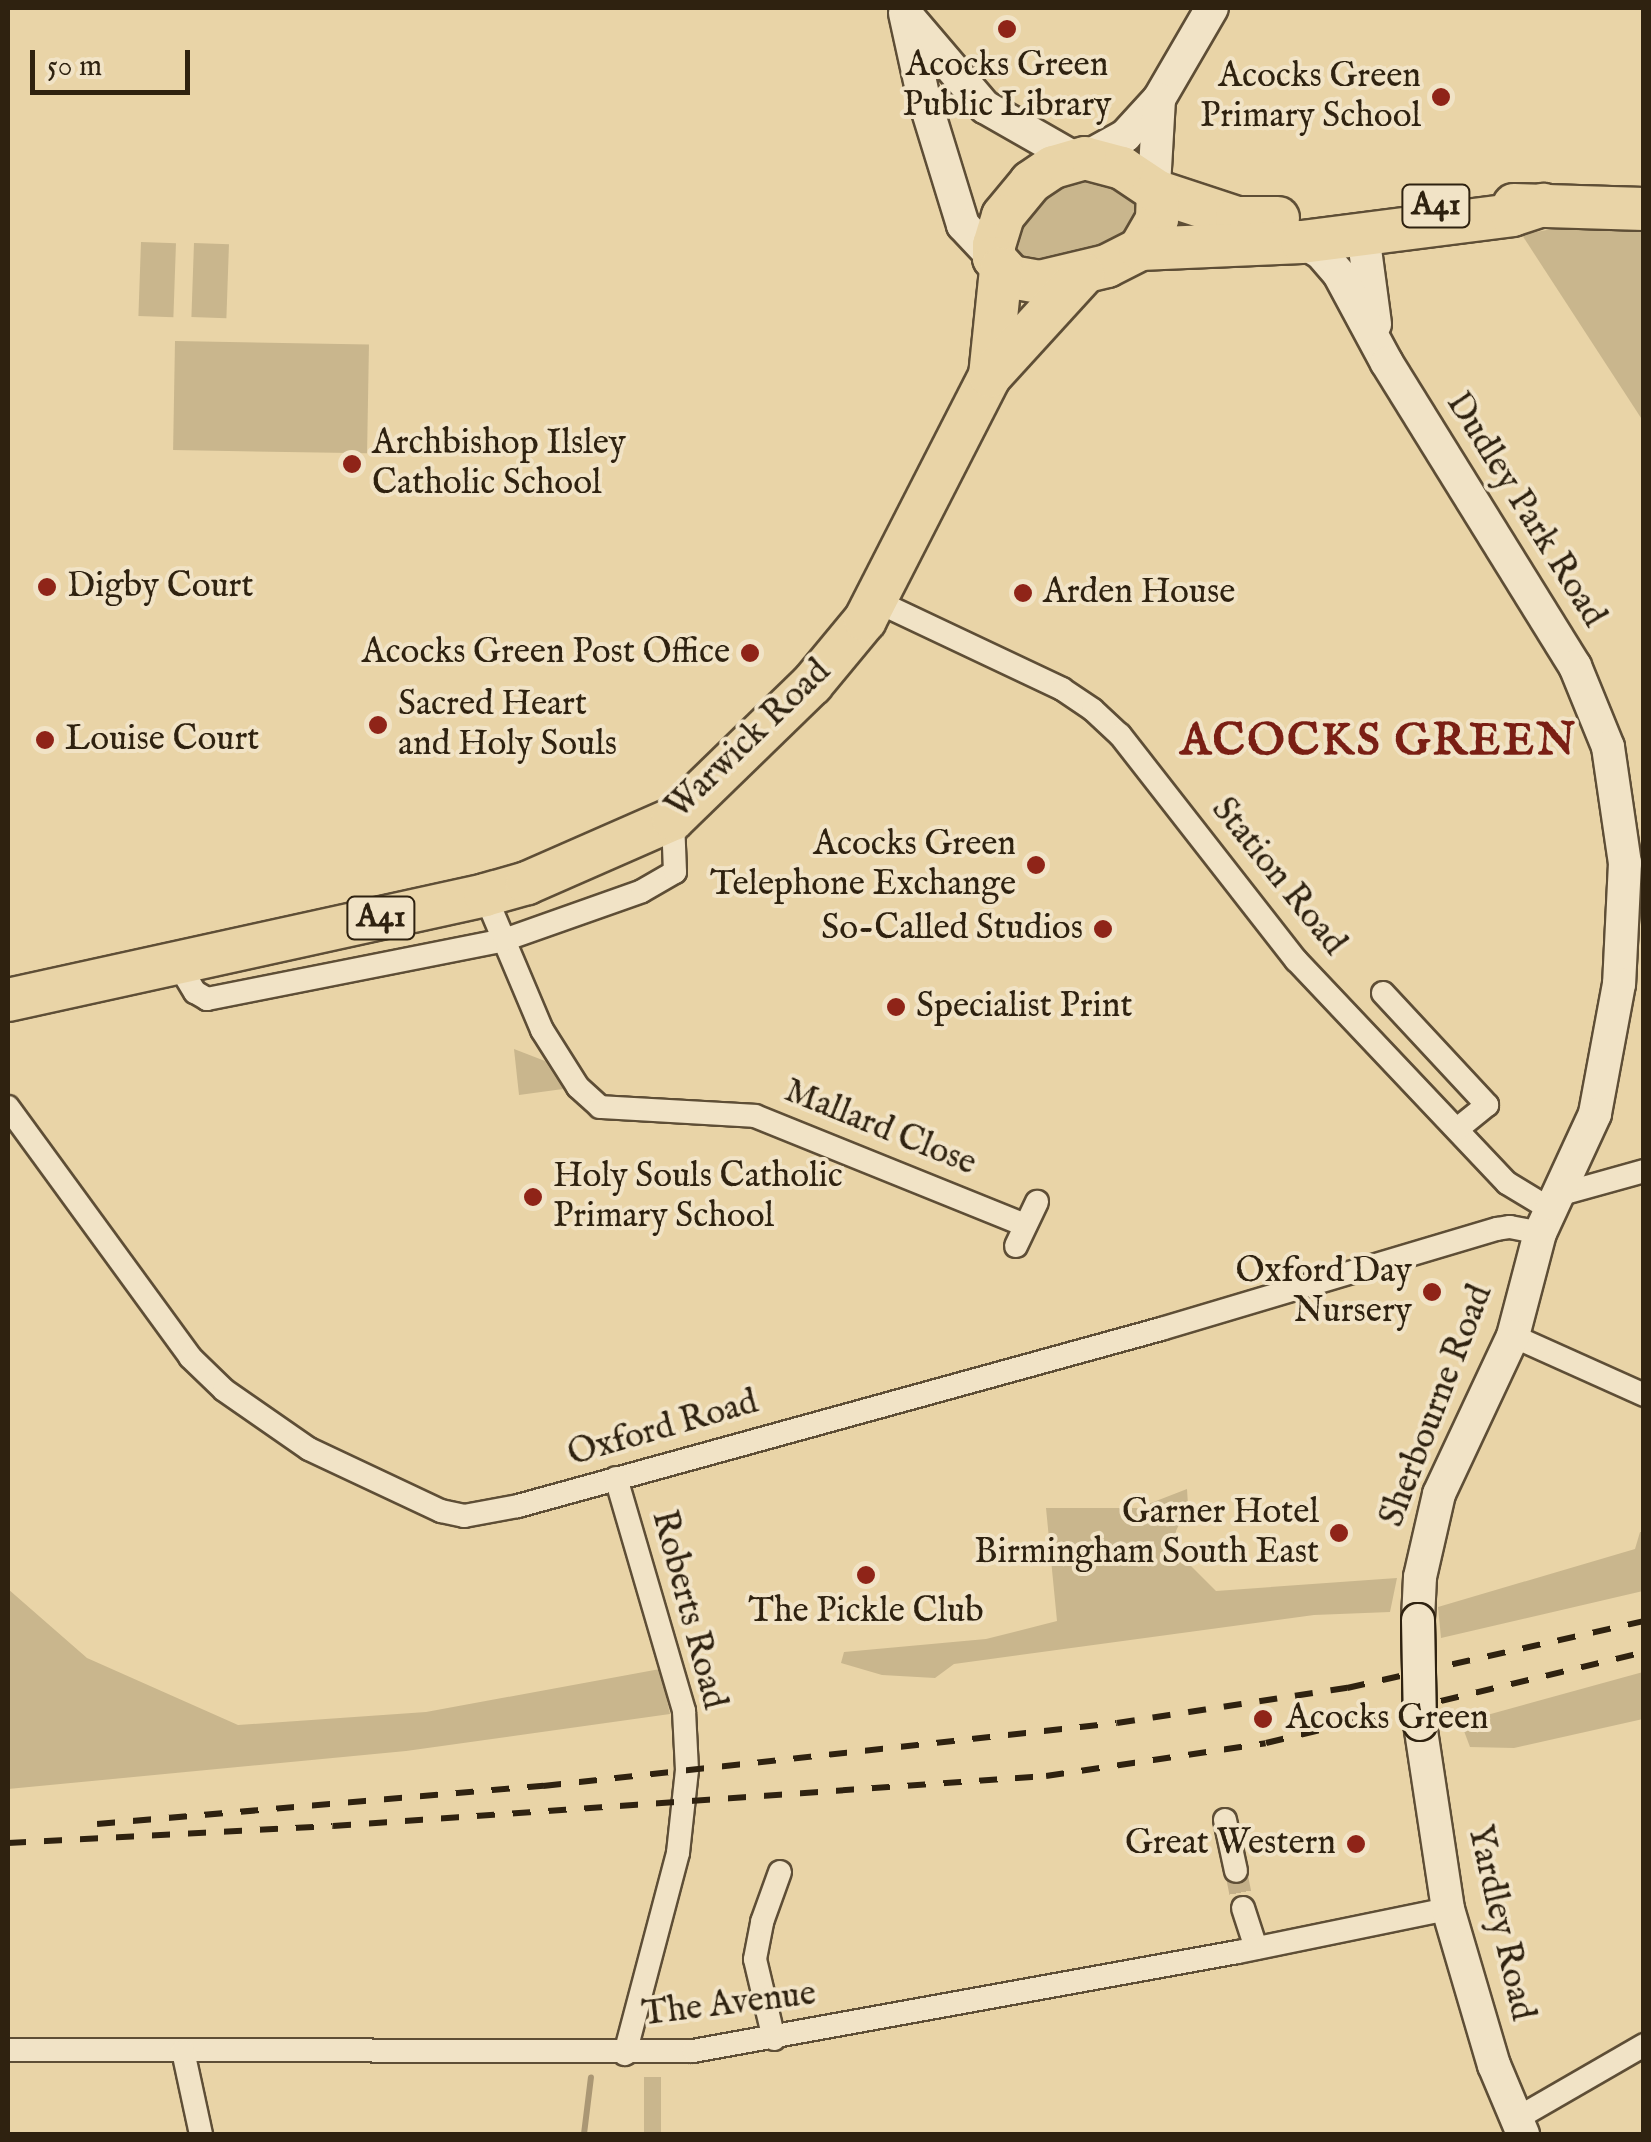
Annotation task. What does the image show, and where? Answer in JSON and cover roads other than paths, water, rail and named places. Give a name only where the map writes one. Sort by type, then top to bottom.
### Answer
[{"type":"highway","name":"Warwick Road","points":[[990,376],[997,229],[1015,198],[1053,168],[1080,158],[1122,168],[1156,189],[1237,218],[1332,231],[1428,206],[1644,208]]},
{"type":"highway","points":[[1140,249],[1157,219],[1156,189]]},
{"type":"highway","name":"Warwick Road","points":[[997,263],[1028,282],[1083,274],[1140,249],[1332,231],[1414,228],[1512,215],[1542,205]]},
{"type":"highway","name":"Warwick Road","points":[[8,1000],[485,895],[674,833],[834,661],[876,600],[990,376],[1083,274]]},
{"type":"main road","points":[[904,10],[985,107],[1080,158],[1125,136],[1159,98],[1212,8]]},
{"type":"main road","points":[[904,10],[934,134],[963,225],[997,263]]},
{"type":"main road","points":[[1156,189],[1159,98]]},
{"type":"main road","points":[[934,134],[955,115],[985,107]]},
{"type":"main road","points":[[1370,290],[1384,261],[1414,228]]},
{"type":"main road","name":"Dudley Park Road","points":[[1332,231],[1370,290],[1376,337]]},
{"type":"main road","name":"Dudley Park Road","points":[[1332,231],[1321,253],[1339,274],[1387,363],[1529,586],[1575,666],[1608,747],[1625,863],[1620,984],[1595,1114],[1538,1225]]},
{"type":"main road","name":"Sherbourne Road","points":[[1420,1724],[1420,1577],[1439,1494],[1513,1336],[1538,1225]]},
{"type":"main road","name":"Yardley Road","points":[[1420,1724],[1448,1909],[1488,2047],[1520,2127]]},
{"type":"street","name":"Station Road","points":[[876,600],[1067,691],[1120,734],[1296,960],[1499,1174],[1538,1225]]},
{"type":"street","points":[[178,964],[195,992],[207,999],[504,940],[642,890],[674,872],[674,833]]},
{"type":"street","name":"Mallard Close","points":[[485,895],[542,1030],[578,1087],[600,1107],[756,1116],[1021,1236],[1037,1202]]},
{"type":"street","points":[[1382,993],[1487,1105],[1457,1129]]},
{"type":"street","name":"Oxford Road","points":[[8,1107],[190,1357],[258,1417],[310,1449],[441,1510],[464,1516],[486,1514],[1160,1330],[1486,1234],[1538,1225]]},
{"type":"street","points":[[1486,1234],[1508,1240],[1644,1170]]},
{"type":"street","points":[[1499,1174],[1538,1225]]},
{"type":"street","points":[[1513,1336],[1644,1396]]},
{"type":"street","name":"Roberts Road","points":[[616,1478],[684,1711],[688,1770],[678,1853],[625,2054]]},
{"type":"street","points":[[1225,1820],[1236,1871]]},
{"type":"street","points":[[774,2039],[755,1959],[762,1922],[780,1872]]},
{"type":"street","points":[[1243,1908],[1256,1948]]},
{"type":"street","name":"The Avenue","points":[[8,2050],[625,2054],[693,2050],[774,2039],[1448,1909]]},
{"type":"street","points":[[1520,2127],[1644,2046]]},
{"type":"street","points":[[184,2050],[201,2134]]},
{"type":"waterway","points":[[584,2134],[591,2077]]},
{"type":"tunnel","points":[[1236,1871],[1243,1908]]},
{"type":"railway","points":[[97,1824],[543,1786],[1117,1723],[1347,1688],[1644,1621]]},
{"type":"railway","points":[[8,1843],[333,1826],[1046,1776],[1266,1743],[1644,1652]]},
{"type":"place","name":"Acocks Green Public Library","points":[[1007,29]]},
{"type":"place","name":"Acocks Green Primary School","points":[[1441,97]]},
{"type":"place","name":"Archbishop Ilsley Catholic School","points":[[352,464]]},
{"type":"place","name":"Digby Court","points":[[47,587]]},
{"type":"place","name":"Arden House","points":[[1023,593]]},
{"type":"place","name":"Acocks Green Post Office","points":[[750,653]]},
{"type":"place","name":"Sacred Heart and Holy Souls","points":[[378,725]]},
{"type":"place","name":"Louise Court","points":[[45,740]]},
{"type":"place","name":"Acocks Green Telephone Exchange","points":[[1036,865]]},
{"type":"place","name":"So-Called Studios","points":[[1103,929]]},
{"type":"place","name":"Specialist Print","points":[[896,1007]]},
{"type":"place","name":"Holy Souls Catholic Primary School","points":[[533,1197]]},
{"type":"place","name":"Oxford Day Nursery","points":[[1432,1292]]},
{"type":"place","name":"Garner Hotel Birmingham South East","points":[[1339,1533]]},
{"type":"place","name":"The Pickle Club","points":[[866,1575]]},
{"type":"place","name":"Acocks Green","points":[[1263,1719]]},
{"type":"place","name":"Great Western","points":[[1356,1844]]},
{"type":"district","name":"ACOCKS GREEN","points":[[1379,742]]}]
